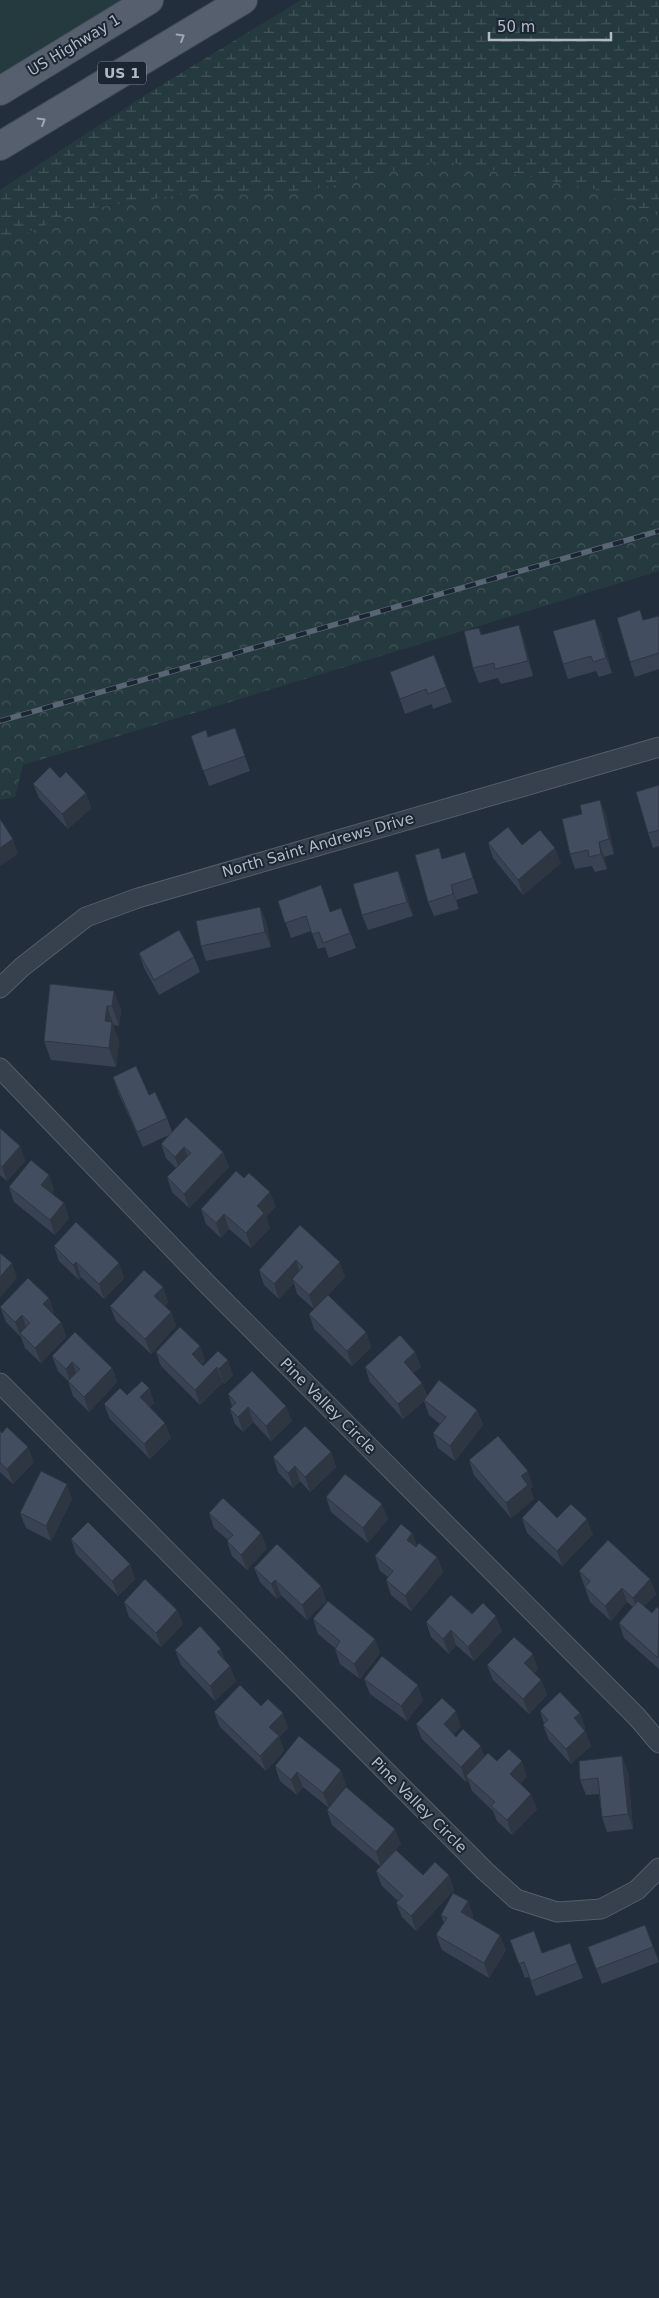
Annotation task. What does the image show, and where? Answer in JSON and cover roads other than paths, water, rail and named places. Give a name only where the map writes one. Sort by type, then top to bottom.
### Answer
[{"type":"main road","name":"US Highway 1","points":[[0,91],[148,0]]},
{"type":"main road","name":"US 1","points":[[0,146],[243,0]]},
{"type":"street","name":"North Saint Andrews Drive","points":[[0,988],[22,966],[86,917],[138,898],[659,746]]},
{"type":"street","name":"Pine Valley Circle","points":[[0,1068],[207,1284],[638,1718],[659,1743]]},
{"type":"street","name":"Pine Valley Circle","points":[[0,1383],[485,1871],[516,1899],[557,1912],[601,1909],[637,1890],[659,1868]]},
{"type":"railway","points":[[0,721],[659,531]]}]
